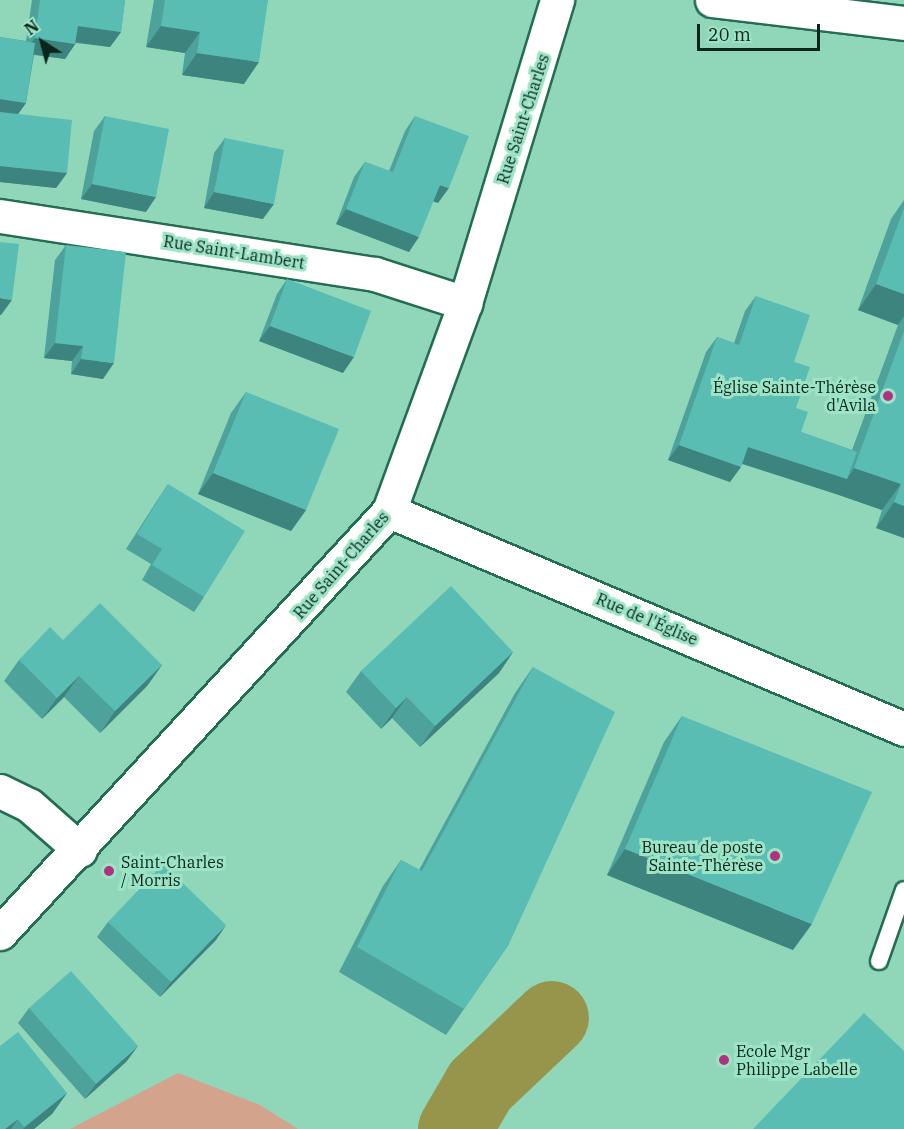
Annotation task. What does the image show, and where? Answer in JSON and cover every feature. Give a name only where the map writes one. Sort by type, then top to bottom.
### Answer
[{"type":"street","name":"Rue Saint-Charles","points":[[0,933],[80,850],[389,511],[465,303],[557,0]]},
{"type":"street","points":[[712,0],[904,22]]},
{"type":"street","name":"Rue Saint-Lambert","points":[[0,216],[366,272],[465,303]]},
{"type":"street","name":"Rue de l'Église","points":[[389,511],[904,729]]},
{"type":"street","points":[[0,791],[28,805],[80,850]]},
{"type":"lane","points":[[879,961],[904,890]]},
{"type":"shaded area","points":[[178,1073],[260,1105],[298,1129],[70,1129]]},
{"type":"building","points":[[40,0],[125,0],[121,32],[78,26],[75,44],[35,38]]},
{"type":"building","points":[[165,0],[268,0],[259,62],[197,53],[200,32],[161,26]]},
{"type":"building","points":[[0,37],[35,43],[26,103],[0,99]]},
{"type":"building","points":[[0,112],[72,120],[67,173],[0,166]]},
{"type":"building","points":[[105,116],[169,129],[156,197],[92,184]]},
{"type":"building","points":[[415,116],[469,136],[449,188],[440,185],[419,237],[346,209],[365,162],[393,172]]},
{"type":"building","points":[[225,138],[284,150],[274,204],[214,192]]},
{"type":"building","points":[[904,208],[904,294],[876,284]]},
{"type":"building","points":[[0,242],[19,244],[12,300],[0,298]]},
{"type":"building","points":[[66,245],[126,252],[114,363],[81,359],[83,346],[55,343]]},
{"type":"building","points":[[287,279],[371,311],[354,357],[270,326]]},
{"type":"building","points":[[756,296],[810,315],[794,362],[810,367],[796,408],[808,412],[801,432],[857,452],[847,479],[748,447],[741,467],[679,445],[717,337],[739,345]]},
{"type":"building","points":[[904,331],[904,506],[894,502],[901,484],[854,468]]},
{"type":"building","points":[[246,392],[339,429],[306,510],[213,473]]},
{"type":"building","points":[[168,484],[245,531],[204,597],[152,565],[162,549],[137,534]]},
{"type":"building","points":[[451,586],[513,652],[435,726],[407,697],[396,708],[361,671]]},
{"type":"building","points":[[100,603],[162,665],[115,711],[79,676],[57,698],[19,660],[50,627],[63,640]]},
{"type":"building","points":[[533,667],[615,712],[509,944],[464,1009],[357,947],[401,860],[422,871]]},
{"type":"building","points":[[682,716],[872,792],[812,924],[625,849]]},
{"type":"building","points":[[163,864],[226,925],[171,982],[108,922]]},
{"type":"building","points":[[71,971],[138,1046],[96,1084],[29,1008]]},
{"type":"building","points":[[864,1013],[904,1051],[904,1129],[753,1129]]},
{"type":"building","points":[[18,1032],[67,1093],[24,1127],[18,1119],[5,1129],[0,1129],[0,1046]]},
{"type":"waterway","points":[[455,1129],[480,1086],[552,1018]]},
{"type":"place","name":"Église Sainte-Thérèse d'Avila","points":[[888,396]]},
{"type":"place","name":"Bureau de poste Sainte-Thérèse","points":[[775,856]]},
{"type":"place","name":"Saint-Charles / Morris","points":[[109,871]]},
{"type":"place","name":"Ecole Mgr Philippe Labelle","points":[[724,1060]]}]
